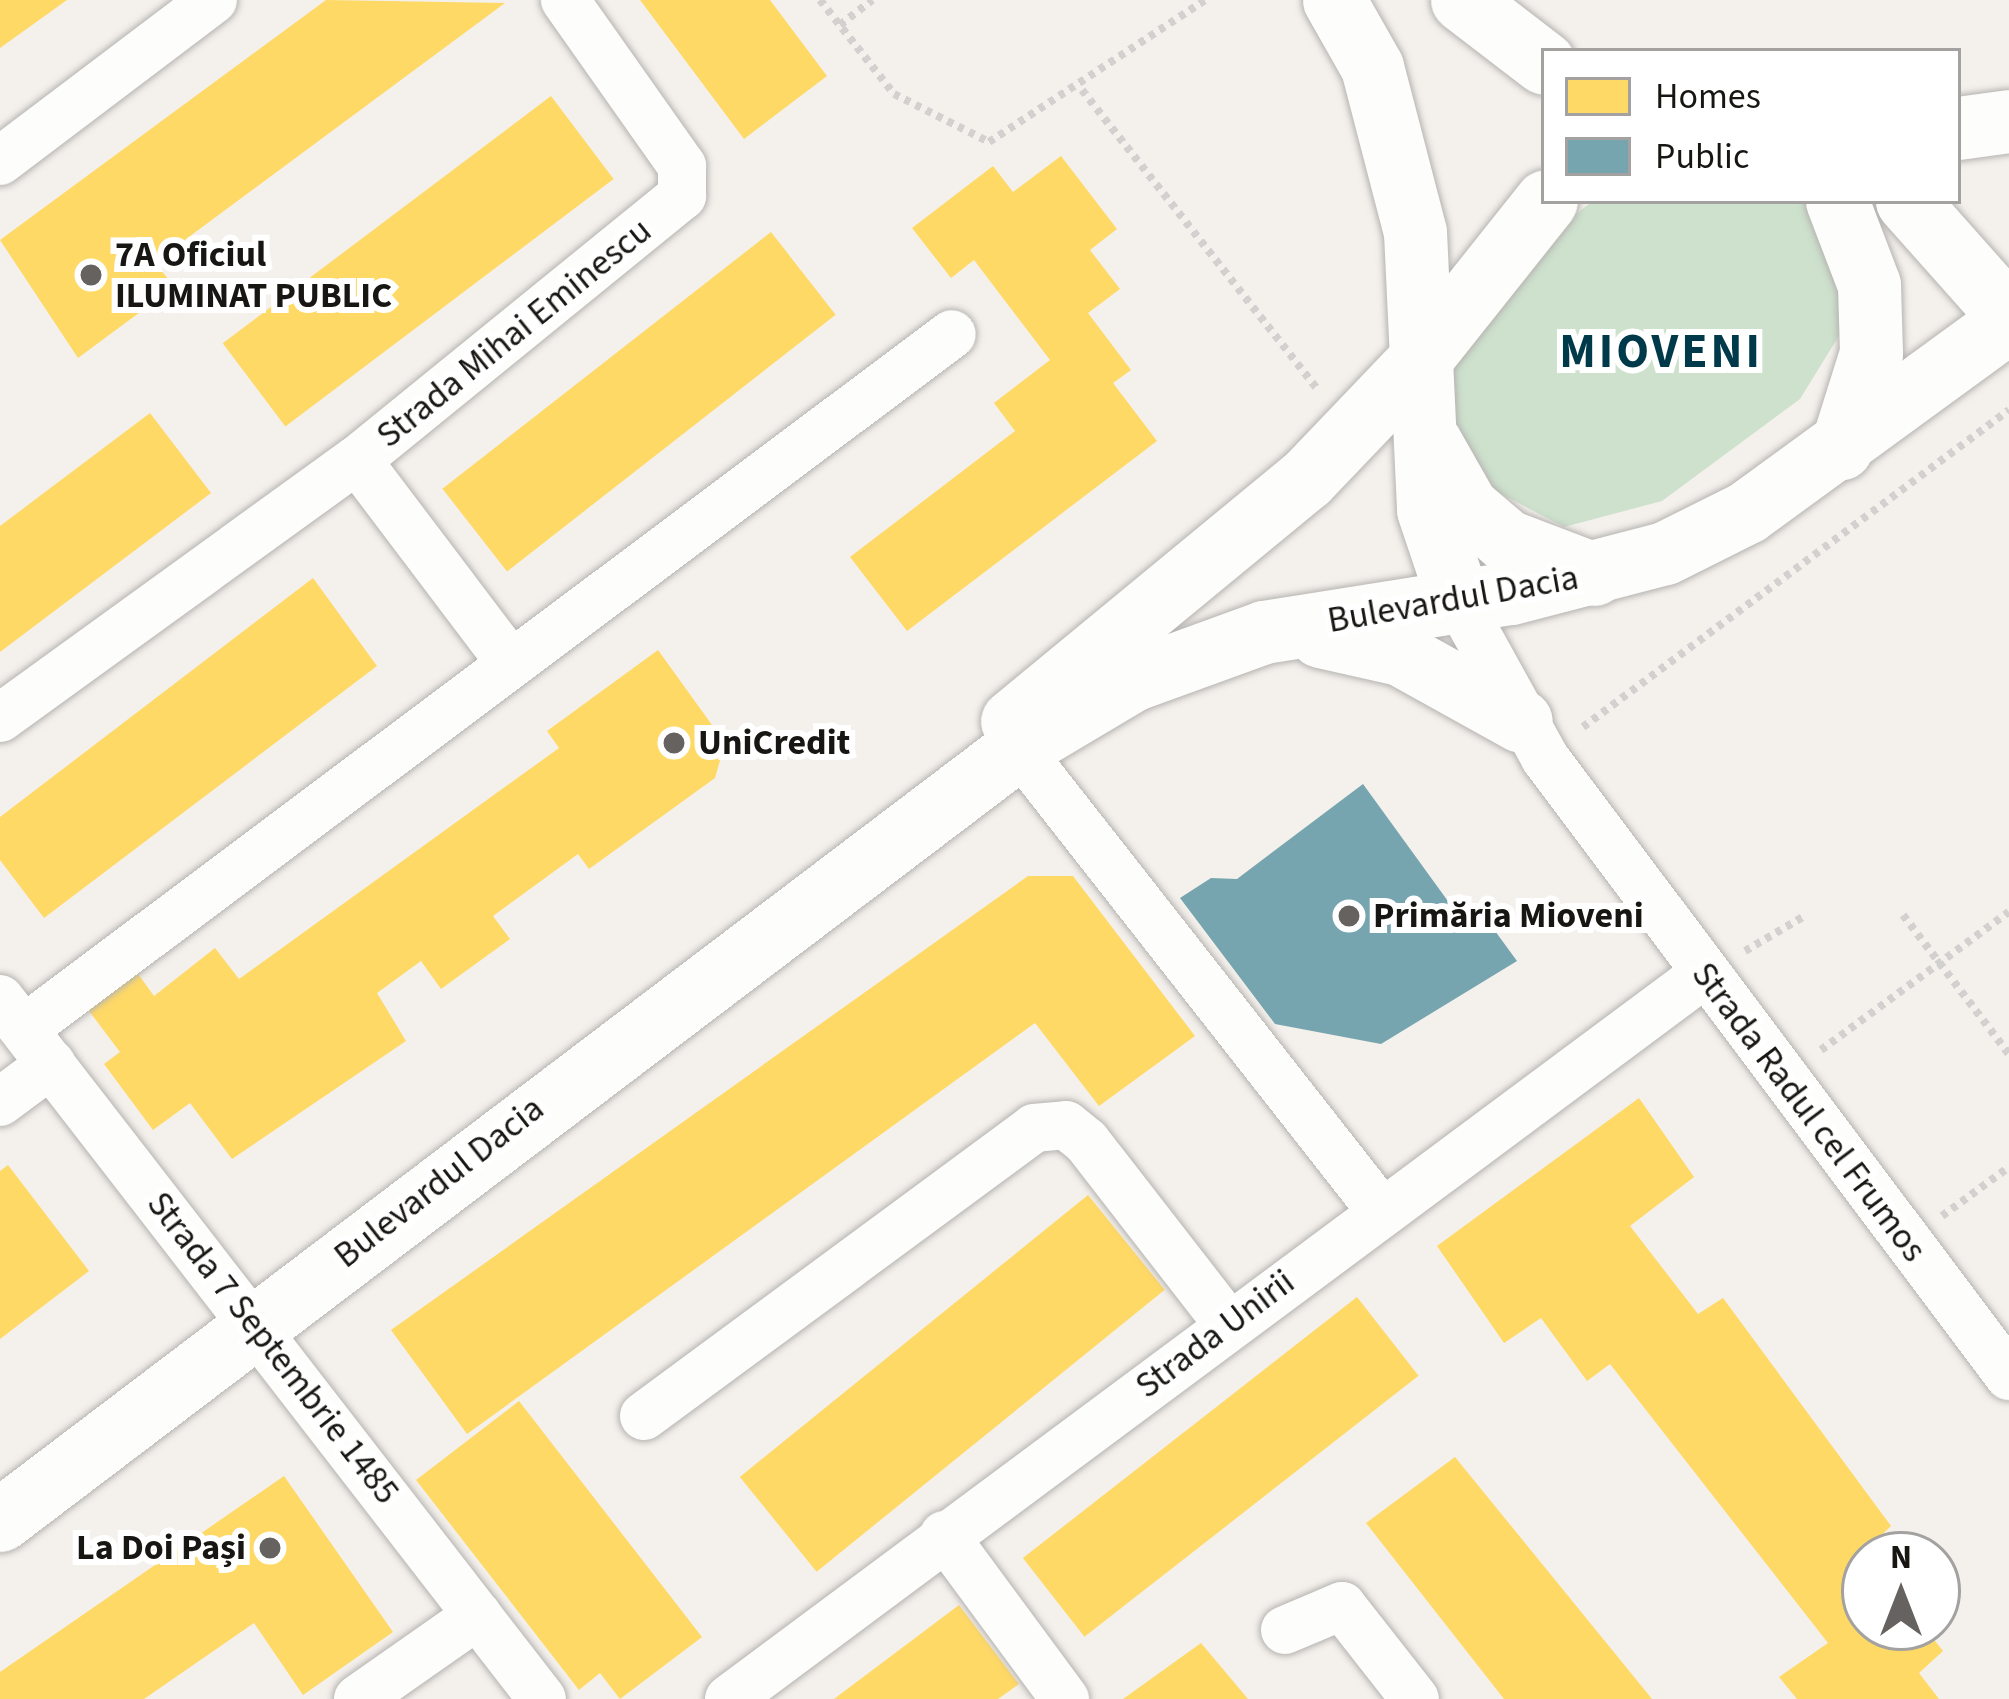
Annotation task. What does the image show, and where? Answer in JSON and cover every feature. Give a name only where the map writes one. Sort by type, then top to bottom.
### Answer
[{"type":"main road","points":[[1334,0],[1372,67],[1415,232],[1418,385],[1428,510],[1459,602]]},
{"type":"main road","points":[[1462,0],[1541,61]]},
{"type":"main road","points":[[1961,128],[2009,121]]},
{"type":"main road","name":"Bulevardul Dacia","points":[[878,844],[1105,635],[1418,385],[1485,264],[1543,204]]},
{"type":"main road","points":[[1838,204],[1870,285],[1870,353],[1841,448]]},
{"type":"main road","points":[[1909,204],[2009,318]]},
{"type":"main road","name":"Bulevardul Dacia","points":[[0,1520],[878,844],[1018,748],[1132,680],[1264,632],[1459,602],[1594,574],[1747,512],[1841,448],[2009,318]]},
{"type":"main road","points":[[1418,385],[1467,507],[1507,541],[1594,574]]},
{"type":"main road","points":[[1264,632],[1400,654],[1533,740]]},
{"type":"street","points":[[0,161],[213,0]]},
{"type":"street","name":"Strada Mihai Eminescu","points":[[507,658],[357,460],[682,196],[682,166],[565,0]]},
{"type":"street","points":[[0,1102],[25,1030],[507,658],[952,334]]},
{"type":"street","points":[[0,718],[357,460]]},
{"type":"street","name":"Strada Radul cel Frumos","points":[[1459,602],[1533,740],[2009,1376]]},
{"type":"street","points":[[1018,748],[1381,1211]]},
{"type":"street","name":"Strada Unirii","points":[[729,1699],[1704,974]]},
{"type":"street","name":"Strada 7 Septembrie 1485","points":[[25,1030],[256,1322],[542,1699]]},
{"type":"street","points":[[644,1416],[1034,1128],[1066,1125],[1086,1141],[1228,1324]]},
{"type":"street","points":[[944,1535],[1065,1699]]},
{"type":"street","points":[[1285,1630],[1342,1606],[1415,1699]]},
{"type":"street","points":[[358,1699],[478,1615]]},
{"type":"path","points":[[820,0],[893,94],[988,142],[1082,90],[1205,0]]},
{"type":"path","points":[[840,26],[872,0]]},
{"type":"path","points":[[1082,90],[1352,434]]},
{"type":"path","points":[[1533,740],[2009,410]]},
{"type":"path","points":[[1783,1078],[2009,912]]},
{"type":"path","points":[[1704,974],[1806,915]]},
{"type":"path","points":[[1903,915],[2009,1054]]},
{"type":"path","points":[[1907,1242],[2009,1167]]},
{"type":"green space","points":[[1589,204],[1806,204],[1840,258],[1840,334],[1800,399],[1662,501],[1564,527],[1488,487],[1452,426],[1449,368],[1555,230]]},
{"type":"building: Homes","points":[[0,0],[67,0],[0,48]]},
{"type":"building: Homes","points":[[326,0],[505,3],[155,262],[174,287],[78,358],[0,240]]},
{"type":"building: Homes","points":[[640,0],[770,0],[827,76],[744,139]]},
{"type":"building: Homes","points":[[551,96],[614,179],[285,426],[223,343]]},
{"type":"building: Homes","points":[[1061,156],[1117,229],[1090,250],[1120,289],[1088,313],[1131,370],[1113,383],[1157,441],[907,631],[850,557],[1015,431],[994,403],[1050,360],[974,260],[951,278],[912,228],[993,166],[1013,192]]},
{"type":"building: Homes","points":[[771,232],[836,315],[507,571],[442,489]]},
{"type":"building: Homes","points":[[150,413],[211,493],[0,652],[0,526]]},
{"type":"building: Homes","points":[[313,578],[377,666],[44,918],[0,860],[0,817]]},
{"type":"building: Homes","points":[[658,650],[725,743],[715,778],[589,869],[578,854],[493,916],[510,939],[441,989],[421,961],[377,993],[406,1041],[232,1159],[190,1103],[153,1130],[104,1064],[120,1052],[86,1007],[136,971],[154,996],[215,948],[239,979],[559,748],[547,731]]},
{"type":"building: Homes","points":[[1028,876],[1073,876],[1195,1036],[1099,1106],[1035,1023],[467,1434],[391,1330]]},
{"type":"building: Homes","points":[[1639,1098],[1694,1177],[1630,1226],[1698,1314],[1723,1298],[1891,1526],[1886,1531],[1841,1531],[1841,1651],[1943,1651],[1919,1673],[1939,1699],[1797,1699],[1779,1677],[1828,1643],[1610,1364],[1587,1381],[1541,1318],[1504,1343],[1437,1246]]},
{"type":"building: Homes","points":[[8,1165],[89,1271],[0,1339],[0,1171]]},
{"type":"building: Homes","points":[[1088,1195],[1165,1290],[817,1572],[740,1477]]},
{"type":"building: Homes","points":[[1357,1297],[1419,1376],[1084,1637],[1023,1558]]},
{"type":"building: Homes","points":[[519,1401],[702,1637],[620,1699],[600,1673],[579,1690],[416,1480]]},
{"type":"building: Homes","points":[[1455,1457],[1652,1699],[1504,1699],[1366,1523]]},
{"type":"building: Homes","points":[[284,1476],[393,1632],[303,1695],[254,1623],[144,1699],[0,1699],[0,1672]]},
{"type":"building: Homes","points":[[959,1605],[1019,1684],[998,1699],[834,1699]]},
{"type":"building: Homes","points":[[1201,1643],[1248,1699],[1123,1699]]},
{"type":"building: Public","points":[[1363,784],[1458,915],[1487,920],[1517,961],[1381,1044],[1275,1024],[1180,898],[1211,878],[1237,879]]},
{"type":"place","name":"7A Oficiul ILUMINAT PUBLIC","points":[[91,275]]},
{"type":"place","name":"UniCredit","points":[[674,743]]},
{"type":"place","name":"Primăria Mioveni","points":[[1349,916]]},
{"type":"place","name":"La Doi Pași","points":[[270,1548]]},
{"type":"district","name":"MIOVENI","points":[[1661,353]]}]
